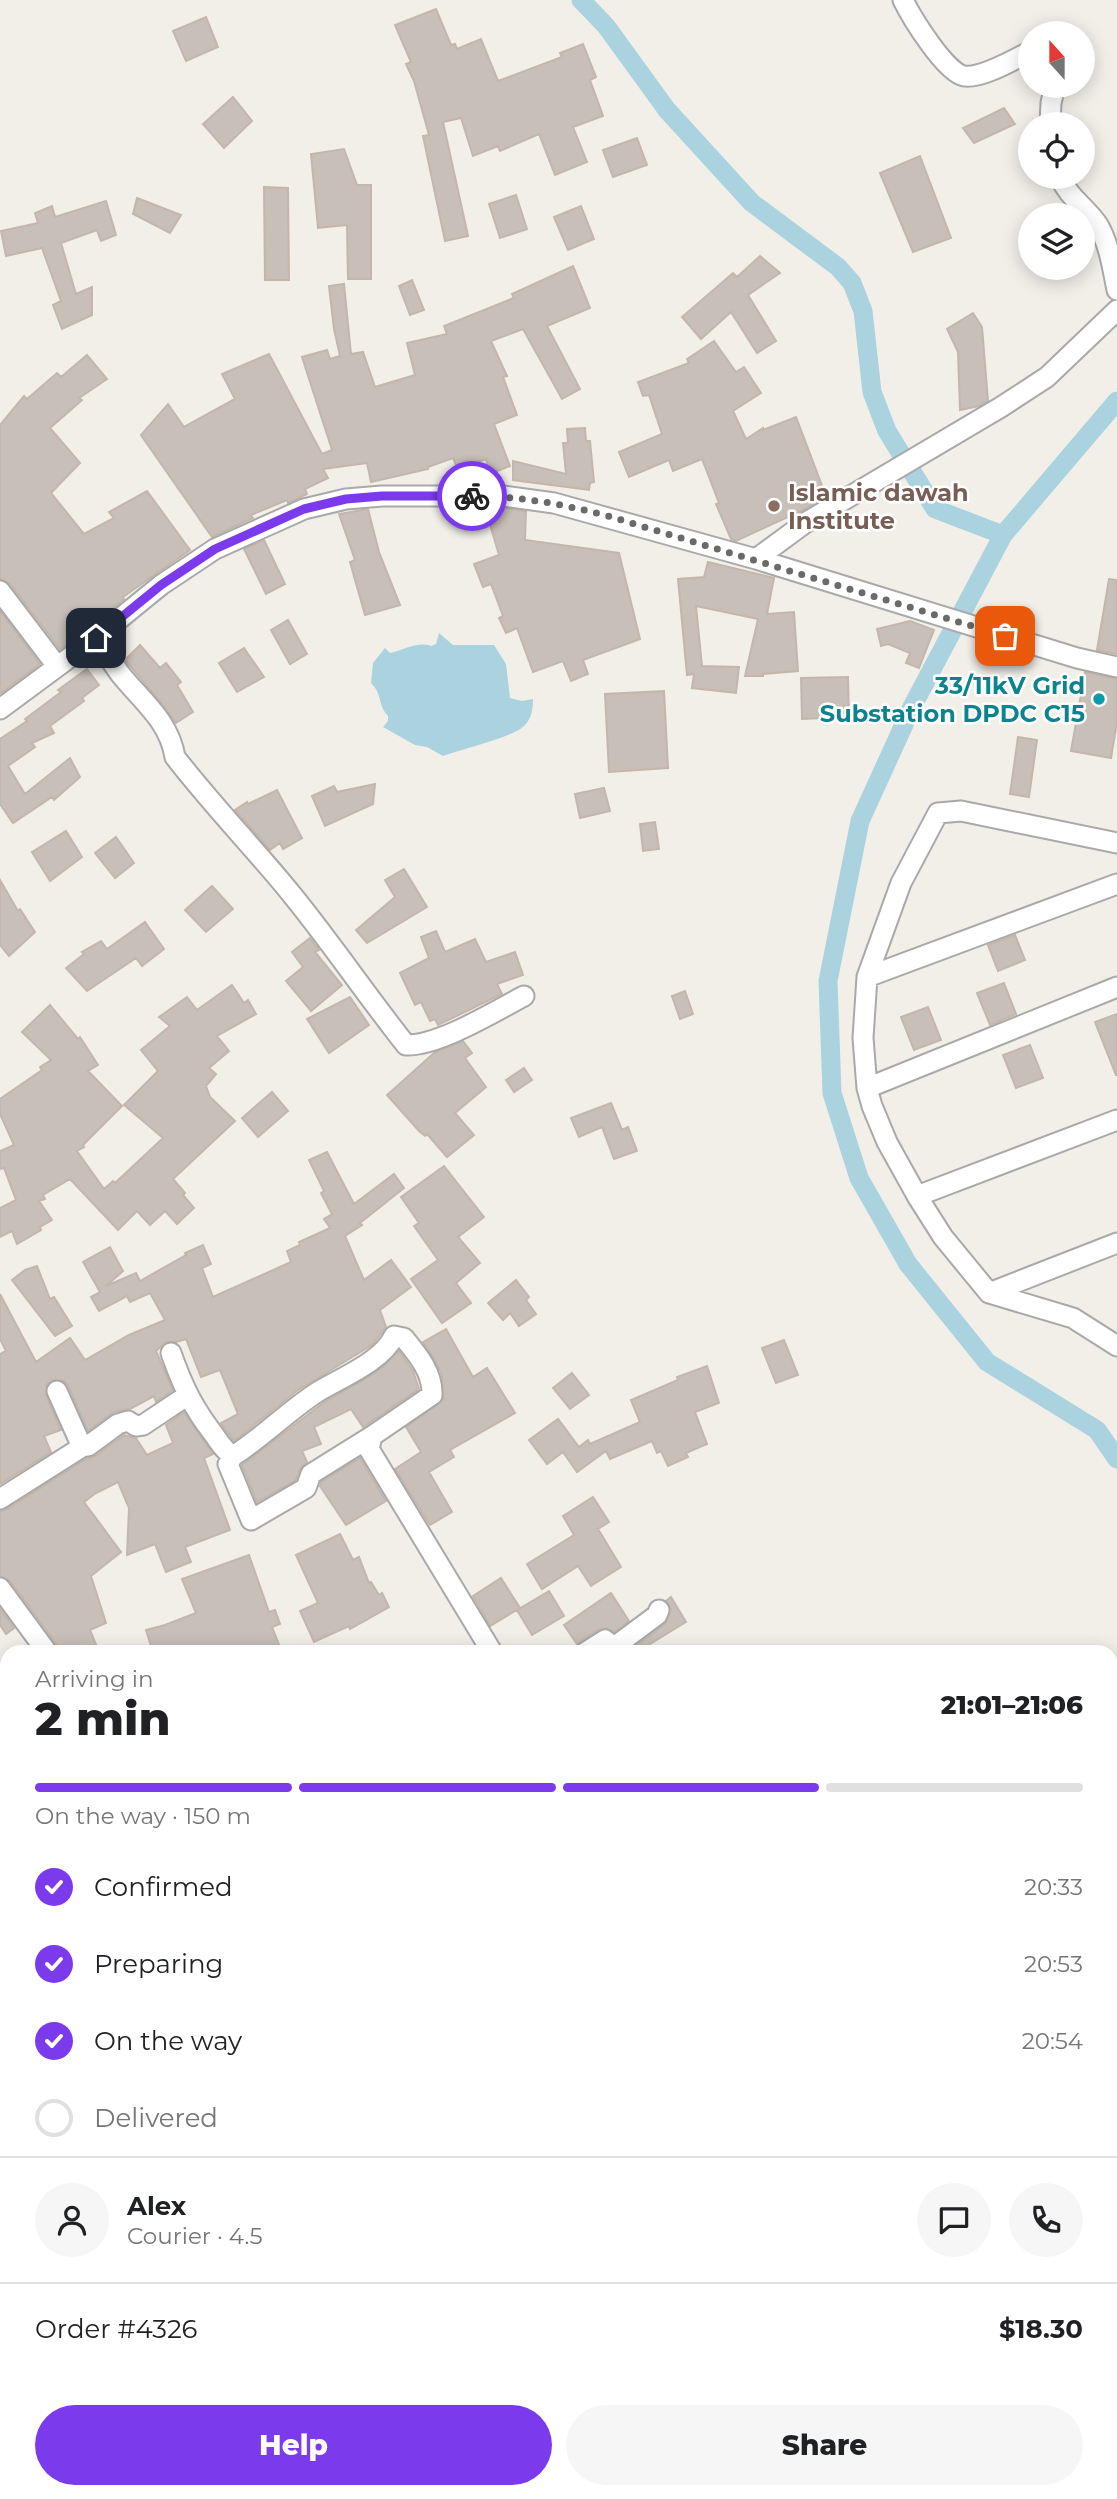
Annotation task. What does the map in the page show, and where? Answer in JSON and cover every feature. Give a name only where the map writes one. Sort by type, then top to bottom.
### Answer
[{"type":"street","points":[[903,0],[947,66],[964,76],[981,74],[1018,57]]},
{"type":"street","points":[[1066,189],[1098,226],[1117,290]]},
{"type":"street","points":[[756,559],[805,523],[1047,377],[1117,310]]},
{"type":"street","points":[[0,709],[96,638],[161,585],[215,549],[304,509],[346,499],[382,496],[503,496],[554,503],[756,559],[1077,658],[1117,667]]},
{"type":"street","points":[[0,591],[57,666]]},
{"type":"street","points":[[96,638],[120,673],[164,726],[172,739],[175,757],[292,894],[405,1045],[414,1046],[458,1030],[524,996]]},
{"type":"street","points":[[1117,844],[961,811],[937,813],[901,883],[867,977],[863,1038],[867,1088],[887,1142],[943,1237],[989,1293],[1073,1318],[1117,1346]]},
{"type":"street","points":[[867,977],[1117,884]]},
{"type":"street","points":[[867,1088],[1117,987]]},
{"type":"street","points":[[917,1196],[1117,1120]]},
{"type":"street","points":[[989,1293],[1117,1243]]},
{"type":"street","points":[[394,1336],[404,1338],[427,1370],[432,1395],[372,1436],[311,1474],[306,1488],[251,1520],[228,1464],[233,1456],[261,1438],[316,1394],[374,1357],[390,1345],[394,1336]]},
{"type":"street","points":[[171,1353],[188,1395],[224,1451],[233,1456]]},
{"type":"street","points":[[57,1391],[82,1447]]},
{"type":"street","points":[[0,1499],[82,1447],[88,1446],[118,1424],[128,1421],[136,1426],[143,1424],[188,1395]]},
{"type":"street","points":[[372,1436],[369,1449],[488,1645]]},
{"type":"street","points":[[0,1588],[42,1645]]},
{"type":"street","points":[[617,1645],[657,1615],[659,1609]]},
{"type":"street","points":[[597,1645],[605,1640],[611,1645]]},
{"type":"water","points":[[439,633],[453,645],[494,645],[506,664],[510,698],[522,701],[533,699],[531,716],[525,725],[499,738],[443,756],[427,747],[415,745],[383,727],[388,716],[371,683],[373,663],[385,648],[390,653],[416,645],[436,644]]},
{"type":"building","points":[[436,9],[451,45],[455,44],[457,49],[481,39],[498,81],[562,57],[560,53],[583,44],[596,77],[590,80],[603,116],[573,127],[587,162],[555,175],[539,134],[500,151],[498,146],[473,156],[461,118],[443,122],[468,236],[445,241],[423,136],[429,135],[414,81],[406,64],[411,62],[395,25]]},
{"type":"building","points":[[206,17],[218,47],[186,61],[173,31]]},
{"type":"building","points":[[233,97],[252,121],[224,148],[203,124]]},
{"type":"building","points":[[1004,108],[1015,124],[974,143],[963,128]]},
{"type":"building","points":[[637,138],[647,165],[613,177],[603,150]]},
{"type":"building","points":[[344,149],[357,185],[371,185],[371,279],[348,279],[347,225],[318,228],[311,154]]},
{"type":"building","points":[[920,156],[951,238],[913,252],[880,173]]},
{"type":"building","points":[[264,187],[288,188],[289,280],[265,280]]},
{"type":"building","points":[[516,195],[527,229],[500,238],[489,204]]},
{"type":"building","points":[[137,198],[181,215],[170,233],[133,214]]},
{"type":"building","points":[[106,201],[116,235],[101,241],[97,230],[61,243],[76,294],[92,287],[92,315],[62,329],[53,305],[61,301],[42,248],[6,256],[1,231],[38,223],[35,213],[52,206],[55,217]]},
{"type":"building","points":[[581,206],[594,239],[568,250],[554,217]]},
{"type":"building","points":[[760,256],[780,273],[748,295],[776,341],[757,353],[731,312],[701,339],[682,317],[733,273],[737,277]]},
{"type":"building","points":[[573,266],[590,308],[547,326],[580,389],[562,399],[523,329],[491,341],[507,376],[503,377],[517,415],[494,424],[510,466],[490,474],[486,459],[458,470],[453,458],[428,469],[371,482],[367,463],[323,469],[328,478],[305,489],[307,494],[251,515],[253,518],[212,537],[141,435],[168,404],[184,427],[235,399],[222,374],[269,354],[322,454],[332,450],[302,357],[327,350],[330,359],[340,356],[329,286],[344,284],[351,354],[363,352],[375,387],[415,375],[407,343],[447,334],[444,326],[514,298],[512,294]]},
{"type":"building","points":[[412,280],[424,310],[410,315],[399,286]]},
{"type":"building","points":[[973,313],[982,327],[988,401],[960,410],[958,352],[947,329]]},
{"type":"building","points":[[714,341],[736,372],[744,367],[761,393],[733,411],[746,439],[763,428],[796,417],[826,496],[805,509],[736,541],[731,539],[716,504],[719,503],[702,459],[673,471],[669,460],[629,477],[619,452],[662,434],[649,395],[643,396],[638,382],[689,363],[687,359]]},
{"type":"building","points":[[87,355],[107,379],[79,398],[82,400],[50,428],[80,463],[51,493],[84,534],[114,518],[109,512],[147,491],[190,550],[123,597],[110,611],[107,613],[105,609],[75,630],[79,635],[60,649],[10,584],[0,579],[0,425],[24,396],[27,399],[57,373],[61,377]]},
{"type":"building","points":[[585,428],[586,441],[590,441],[594,482],[590,483],[589,490],[513,480],[513,461],[566,474],[563,443],[568,443],[567,429]]},
{"type":"building","points":[[467,508],[526,511],[525,540],[619,553],[640,639],[583,660],[588,674],[571,681],[563,661],[533,672],[517,628],[506,633],[499,618],[503,616],[491,584],[483,587],[474,564],[499,555],[489,521],[467,521]]},
{"type":"building","points":[[368,509],[379,552],[400,605],[365,615],[350,562],[355,560],[339,514]]},
{"type":"building","points":[[264,540],[285,584],[266,594],[244,549]]},
{"type":"building","points":[[708,562],[774,578],[767,614],[794,612],[798,671],[745,676],[758,619],[696,606],[702,666],[739,667],[736,693],[692,688],[694,674],[687,675],[678,579],[704,577]]},
{"type":"building","points":[[1109,579],[1117,580],[1117,654],[1097,650]]},
{"type":"building","points":[[0,611],[40,664],[1,693],[0,693]]},
{"type":"building","points":[[288,620],[307,654],[290,664],[271,630]]},
{"type":"building","points":[[910,621],[934,630],[919,668],[906,663],[910,653],[888,644],[881,646],[877,629]]},
{"type":"building","points":[[140,645],[160,668],[166,663],[181,682],[177,685],[193,712],[176,723],[125,660]]},
{"type":"building","points":[[244,648],[264,677],[237,692],[219,663]]},
{"type":"building","points":[[87,669],[99,685],[82,698],[84,701],[50,726],[54,733],[32,743],[35,747],[8,766],[25,794],[70,758],[80,777],[54,800],[52,797],[13,823],[0,804],[0,739],[27,721],[25,719],[61,692],[58,690]]},
{"type":"building","name":"33/11kV Grid Substation DPDC C15","points":[[1085,672],[1117,679],[1117,722],[1111,758],[1071,751]]},
{"type":"building","points":[[848,677],[849,717],[802,719],[801,678]]},
{"type":"building","points":[[664,691],[668,768],[609,772],[605,694]]},
{"type":"building","points":[[1018,737],[1037,740],[1029,797],[1010,794]]},
{"type":"building","points":[[375,784],[373,804],[325,826],[312,796],[334,786],[337,792]]},
{"type":"building","points":[[604,788],[610,811],[580,818],[575,794]]},
{"type":"building","points":[[277,790],[302,838],[283,849],[280,843],[270,850],[235,810]]},
{"type":"building","points":[[655,822],[659,849],[643,851],[640,824]]},
{"type":"building","points":[[66,831],[82,857],[50,881],[32,852]]},
{"type":"building","points":[[116,837],[134,863],[115,878],[95,853]]},
{"type":"building","points":[[404,869],[427,907],[367,943],[356,930],[395,897],[385,880]]},
{"type":"building","points":[[0,880],[18,911],[20,909],[35,932],[9,956],[0,945]]},
{"type":"building","points":[[212,886],[233,909],[206,932],[185,910]]},
{"type":"building","points":[[145,922],[164,949],[142,966],[136,958],[87,991],[66,968],[84,954],[82,952],[101,941],[107,949]]},
{"type":"building","points":[[436,931],[445,952],[475,939],[486,962],[515,952],[523,975],[497,984],[502,994],[438,1025],[435,1019],[430,1021],[421,1002],[415,1005],[400,973],[429,958],[421,937]]},
{"type":"building","points":[[1015,935],[1025,960],[998,971],[988,945]]},
{"type":"building","points":[[310,938],[319,950],[315,952],[342,985],[311,1011],[286,981],[303,967],[292,952]]},
{"type":"building","points":[[1004,983],[1016,1014],[990,1025],[977,993]]},
{"type":"building","points":[[232,985],[244,1003],[248,1000],[256,1014],[217,1036],[229,1051],[209,1068],[216,1074],[206,1086],[210,1097],[235,1121],[173,1179],[194,1208],[177,1224],[165,1211],[150,1225],[137,1211],[118,1230],[70,1179],[43,1195],[45,1199],[39,1201],[52,1220],[40,1227],[41,1230],[17,1244],[12,1231],[0,1237],[0,1208],[16,1200],[4,1168],[0,1169],[0,1151],[14,1145],[0,1114],[0,1099],[42,1070],[40,1067],[51,1060],[22,1032],[50,1005],[78,1039],[80,1037],[98,1065],[88,1071],[122,1106],[84,1147],[77,1151],[104,1189],[113,1181],[115,1183],[163,1138],[124,1105],[158,1071],[141,1050],[170,1026],[159,1017],[187,997],[197,1010]]},
{"type":"building","points":[[685,991],[693,1014],[680,1019],[672,996]]},
{"type":"building","points":[[350,997],[369,1025],[329,1053],[307,1019]]},
{"type":"building","points":[[928,1007],[941,1040],[914,1050],[901,1017]]},
{"type":"building","points":[[1117,1014],[1117,1075],[1116,1075],[1095,1022]]},
{"type":"building","points":[[463,1041],[472,1053],[465,1058],[486,1087],[455,1113],[474,1135],[447,1157],[387,1095],[435,1052]]},
{"type":"building","points":[[1030,1045],[1043,1078],[1016,1088],[1003,1055]]},
{"type":"building","points":[[524,1068],[532,1080],[514,1092],[506,1080]]},
{"type":"building","points":[[272,1092],[288,1111],[258,1137],[242,1118]]},
{"type":"building","points":[[611,1103],[622,1130],[628,1127],[637,1151],[614,1159],[602,1127],[579,1137],[571,1118]]},
{"type":"building","points":[[327,1152],[354,1204],[394,1174],[404,1188],[360,1223],[362,1225],[345,1236],[364,1280],[391,1260],[411,1287],[380,1310],[386,1327],[372,1345],[298,1390],[234,1441],[221,1423],[238,1414],[220,1370],[201,1377],[186,1339],[166,1342],[156,1351],[173,1390],[156,1402],[154,1396],[130,1409],[114,1412],[88,1431],[68,1385],[64,1381],[53,1380],[47,1384],[46,1395],[61,1430],[44,1436],[51,1452],[0,1484],[0,1354],[6,1351],[0,1339],[0,1294],[36,1362],[70,1338],[85,1360],[129,1335],[165,1320],[150,1293],[130,1302],[127,1296],[99,1311],[91,1297],[100,1292],[83,1262],[110,1247],[123,1271],[106,1286],[136,1273],[140,1281],[203,1245],[211,1264],[202,1268],[213,1297],[291,1262],[287,1251],[300,1245],[299,1242],[330,1228],[324,1219],[332,1214],[309,1160]]},
{"type":"building","points":[[444,1166],[484,1217],[458,1237],[480,1263],[456,1283],[471,1303],[442,1323],[411,1279],[438,1260],[414,1226],[419,1223],[401,1197]]},
{"type":"building","points":[[37,1266],[50,1299],[54,1297],[72,1326],[55,1336],[12,1280],[25,1270]]},
{"type":"building","points":[[516,1280],[529,1297],[526,1300],[536,1314],[519,1326],[510,1313],[503,1320],[488,1303]]},
{"type":"building","points":[[446,1329],[473,1377],[487,1368],[515,1413],[450,1450],[454,1457],[429,1472],[452,1512],[430,1525],[395,1469],[421,1452],[406,1427],[443,1400],[442,1375],[423,1342]]},
{"type":"building","points":[[784,1340],[798,1375],[776,1383],[762,1348]]},
{"type":"building","points":[[399,1351],[413,1371],[419,1389],[363,1427],[351,1409],[314,1427],[321,1444],[302,1451],[307,1462],[300,1469],[296,1480],[257,1502],[242,1465],[323,1403],[378,1371]]},
{"type":"building","points":[[707,1366],[719,1403],[695,1412],[707,1444],[686,1453],[688,1457],[668,1466],[661,1451],[657,1453],[652,1441],[610,1459],[606,1451],[577,1472],[563,1452],[547,1464],[529,1440],[558,1419],[579,1447],[588,1440],[590,1444],[640,1422],[631,1400],[678,1380],[677,1377]]},
{"type":"building","points":[[572,1373],[589,1395],[570,1409],[553,1388]]},
{"type":"building","points":[[184,1412],[213,1454],[204,1458],[230,1530],[185,1547],[191,1562],[166,1572],[155,1544],[127,1555],[129,1508],[118,1482],[96,1493],[84,1502],[121,1552],[91,1576],[106,1623],[90,1630],[96,1645],[57,1645],[10,1581],[0,1576],[0,1511],[95,1456],[124,1435],[136,1438],[147,1455],[173,1443],[166,1425]]},
{"type":"building","points":[[360,1458],[386,1501],[346,1525],[320,1486],[321,1482]]},
{"type":"building","points":[[593,1497],[609,1522],[598,1529],[621,1567],[591,1586],[578,1566],[542,1589],[527,1564],[574,1535],[563,1516]]},
{"type":"building","points":[[340,1534],[353,1560],[359,1557],[369,1583],[371,1582],[379,1595],[382,1593],[389,1607],[350,1629],[349,1626],[314,1642],[300,1611],[318,1603],[296,1555]]},
{"type":"building","points":[[249,1555],[269,1612],[275,1610],[280,1624],[272,1627],[279,1645],[151,1645],[146,1630],[196,1613],[182,1579]]},
{"type":"building","points":[[501,1578],[520,1608],[490,1626],[473,1596]]},
{"type":"building","points":[[549,1591],[564,1616],[532,1635],[517,1610]]},
{"type":"building","points":[[611,1593],[629,1621],[614,1632],[606,1628],[598,1630],[577,1644],[564,1625]]},
{"type":"building","points":[[671,1597],[686,1622],[648,1645],[637,1645],[665,1624],[671,1609],[666,1601]]},
{"type":"building","points":[[0,1609],[14,1628],[6,1634],[0,1625]]},
{"type":"waterway","points":[[581,0],[606,26],[667,110],[752,203],[838,267],[852,283],[863,311],[872,392],[887,431],[935,509],[1003,535]]},
{"type":"waterway","points":[[1117,401],[1003,535],[912,707],[860,821],[828,981],[832,1093],[859,1178],[908,1264],[987,1362],[1097,1430],[1117,1459]]},
{"type":"way so far","points":[[472,496],[503,496],[554,503],[608,516],[1005,636]]},
{"type":"place","name":"Islamic dawah Institute","points":[[774,506]]},
{"type":"place","name":"33/11kV Grid Substation DPDC C15","points":[[1099,699]]},
{"type":"route","points":[[96,638],[161,585],[215,549],[304,509],[346,499],[382,496],[472,496]]}]
